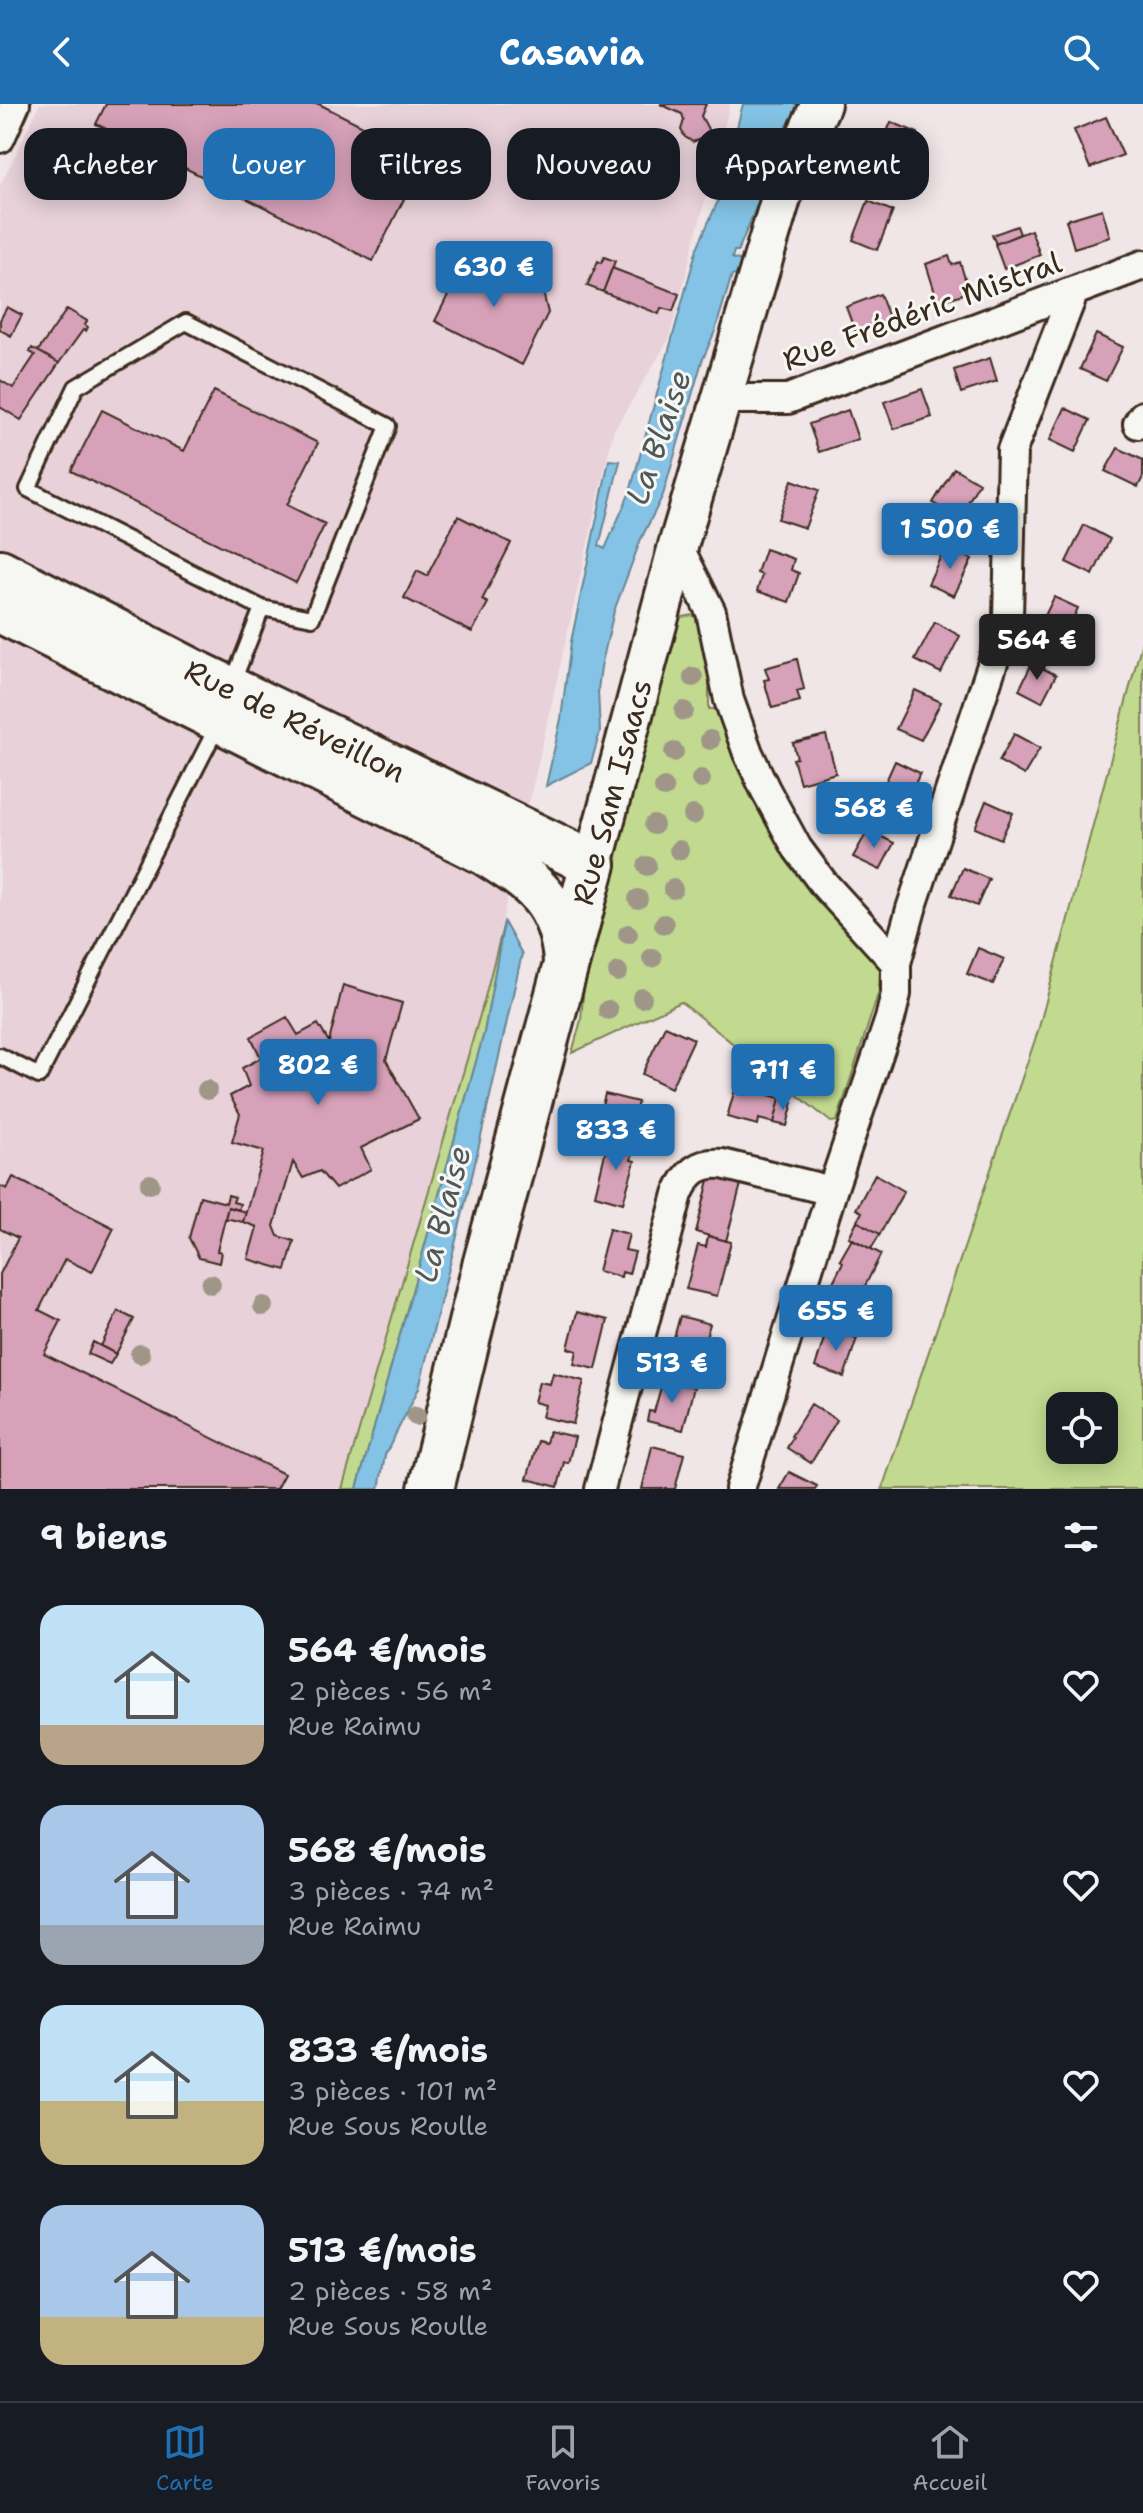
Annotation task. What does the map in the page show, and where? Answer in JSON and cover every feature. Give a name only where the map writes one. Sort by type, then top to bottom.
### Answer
[{"type":"main road","name":"Rue Sam Isaacs","points":[[431,1489],[485,1266],[678,546],[787,178],[821,104]]},
{"type":"main road","name":"Rue de Réveillon","points":[[1,603],[589,876]]},
{"type":"main road","name":"Rue de Réveillon","points":[[225,705],[527,879],[544,896],[561,926],[566,961]]},
{"type":"main road","name":"Rue de Réveillon","points":[[486,853],[589,876]]},
{"type":"street","points":[[0,138],[15,104]]},
{"type":"street","name":"Rue Frédéric Mistral","points":[[721,399],[788,399],[1143,265]]},
{"type":"street","points":[[740,1489],[832,1191],[890,1019],[896,994],[896,963],[911,909],[1008,617],[1012,450],[1074,291]]},
{"type":"street","points":[[678,546],[711,612],[729,700],[765,789],[797,848],[823,883],[896,963]]},
{"type":"street","points":[[600,1489],[678,1194],[687,1178],[697,1167],[722,1164],[832,1191]]},
{"type":"lane","points":[[186,322],[388,426],[312,618],[262,608],[28,489],[76,387],[186,322]]},
{"type":"lane","points":[[0,1056],[39,1076],[225,705],[262,608]]},
{"type":"shaded area","points":[[40,104],[730,104],[724,128],[696,128],[696,200],[705,200],[669,339],[613,432],[484,1001],[342,1489],[0,1489],[0,186],[24,137],[24,200],[187,200],[187,128],[28,128]]},
{"type":"green space","points":[[692,615],[700,620],[709,664],[709,709],[720,709],[745,782],[763,816],[805,879],[880,967],[879,991],[837,1121],[831,1122],[681,1002],[572,1053],[581,1020],[586,959],[678,618]]},
{"type":"green space","points":[[1143,638],[1143,1489],[882,1489],[1038,1031]]},
{"type":"green space","points":[[504,922],[484,1033],[357,1489],[342,1489],[484,1001]]},
{"type":"water","points":[[743,104],[799,104],[789,128],[737,128]]},
{"type":"water","name":"La Blaise","points":[[759,200],[738,251],[734,251],[732,258],[742,261],[737,276],[732,275],[702,361],[663,495],[641,539],[614,611],[601,667],[598,690],[600,732],[591,763],[546,786],[561,719],[571,642],[609,460],[620,461],[599,546],[605,549],[630,492],[697,248],[718,201]]},
{"type":"water","name":"La Blaise","points":[[504,922],[522,954],[473,1172],[419,1388],[385,1455],[379,1489],[357,1489],[484,1033]]},
{"type":"building","points":[[106,104],[319,104],[367,128],[351,128],[351,200],[404,200],[373,261],[250,200],[335,200],[335,128],[203,128],[203,177],[187,169],[187,128],[104,128],[96,124]]},
{"type":"building","points":[[660,104],[706,104],[701,116],[707,128],[696,128],[696,141],[685,137],[681,130],[682,114]]},
{"type":"building","points":[[1106,117],[1123,155],[1090,168],[1074,130]]},
{"type":"building","points":[[891,122],[906,128],[889,128]]},
{"type":"building","points":[[868,201],[893,211],[877,250],[853,240]]},
{"type":"building","points":[[1102,209],[1110,237],[1074,248],[1066,220]]},
{"type":"building","points":[[1017,226],[1020,234],[996,244],[992,235]]},
{"type":"building","points":[[1031,230],[1040,255],[1004,269],[995,244]]},
{"type":"building","points":[[469,253],[543,292],[548,313],[522,365],[435,321]]},
{"type":"building","points":[[949,256],[952,265],[960,262],[969,292],[938,302],[926,264]]},
{"type":"building","points":[[604,257],[615,261],[603,292],[587,286],[598,261],[601,263]]},
{"type":"building","points":[[612,268],[679,294],[673,311],[661,308],[659,314],[603,292]]},
{"type":"building","points":[[880,294],[890,320],[856,334],[846,307]]},
{"type":"building","points":[[7,307],[22,315],[11,336],[0,330],[0,320]]},
{"type":"building","points":[[67,309],[87,321],[85,325],[88,327],[59,363],[38,351]]},
{"type":"building","points":[[1096,334],[1123,347],[1106,381],[1080,369]]},
{"type":"building","points":[[32,348],[59,363],[21,420],[0,407],[0,380],[13,388],[35,355],[30,352]]},
{"type":"building","points":[[990,358],[997,381],[961,393],[954,370]]},
{"type":"building","points":[[922,389],[932,417],[894,429],[884,402]]},
{"type":"building","points":[[214,391],[318,443],[287,505],[325,524],[296,583],[71,471],[102,410],[184,451]]},
{"type":"building","points":[[1065,408],[1090,420],[1075,452],[1050,440]]},
{"type":"building","points":[[848,410],[858,439],[819,452],[809,424]]},
{"type":"building","points":[[1118,448],[1143,460],[1143,477],[1138,487],[1105,471]]},
{"type":"building","points":[[954,468],[979,483],[959,518],[933,503]]},
{"type":"building","points":[[792,480],[819,490],[805,528],[778,519]]},
{"type":"building","points":[[458,516],[511,543],[482,600],[488,603],[472,632],[404,598],[417,571],[427,576]]},
{"type":"building","points":[[1084,525],[1110,539],[1093,575],[1066,562]]},
{"type":"building","points":[[945,547],[972,559],[954,596],[928,584]]},
{"type":"building","points":[[765,549],[794,559],[791,570],[799,573],[789,602],[757,591],[762,575],[757,573]]},
{"type":"building","points":[[1054,597],[1078,608],[1065,636],[1041,624]]},
{"type":"building","points":[[935,622],[960,636],[941,673],[915,660]]},
{"type":"building","points":[[797,659],[804,689],[797,691],[800,701],[772,708],[764,680],[769,679],[765,668]]},
{"type":"building","points":[[1032,663],[1056,675],[1042,702],[1019,690]]},
{"type":"building","points":[[915,690],[941,702],[921,740],[896,729]]},
{"type":"building","points":[[1014,734],[1040,748],[1024,775],[999,761]]},
{"type":"building","points":[[826,735],[836,773],[800,783],[793,759],[797,758],[793,743]]},
{"type":"building","points":[[895,761],[920,773],[902,813],[877,801]]},
{"type":"building","points":[[986,801],[1013,813],[1001,839],[975,828]]},
{"type":"building","points":[[868,830],[894,843],[880,870],[853,857]]},
{"type":"building","points":[[963,868],[989,879],[977,906],[951,895]]},
{"type":"building","points":[[978,948],[1004,959],[993,984],[967,974]]},
{"type":"building","points":[[343,985],[402,1003],[386,1060],[419,1119],[361,1148],[371,1169],[335,1189],[320,1171],[303,1178],[293,1162],[274,1226],[278,1236],[294,1241],[286,1270],[248,1259],[257,1227],[243,1222],[264,1151],[232,1142],[240,1114],[230,1096],[249,1086],[242,1068],[261,1058],[251,1037],[287,1017],[298,1035],[318,1024],[329,1042]]},
{"type":"building","points":[[665,1026],[694,1039],[671,1088],[642,1074]]},
{"type":"building","points":[[739,1073],[763,1080],[760,1093],[736,1086]]},
{"type":"building","points":[[736,1086],[780,1098],[774,1123],[759,1119],[758,1125],[727,1117]]},
{"type":"building","points":[[605,1094],[638,1102],[626,1146],[594,1138]]},
{"type":"building","points":[[780,1098],[793,1102],[787,1126],[774,1123]]},
{"type":"building","points":[[608,1141],[634,1148],[631,1160],[635,1161],[623,1203],[595,1195]]},
{"type":"building","points":[[875,1174],[904,1191],[880,1234],[857,1221],[862,1212],[856,1209]]},
{"type":"building","points":[[710,1176],[741,1184],[726,1241],[696,1232]]},
{"type":"building","points":[[13,1177],[114,1228],[92,1272],[65,1259],[39,1310],[61,1321],[44,1354],[284,1474],[276,1489],[0,1489],[0,1274],[18,1238],[0,1229],[0,1186],[7,1189]]},
{"type":"building","points":[[228,1195],[235,1197],[233,1202],[240,1204],[238,1210],[228,1207],[217,1251],[221,1252],[219,1263],[199,1258],[189,1238],[200,1196],[226,1203]]},
{"type":"building","points":[[228,1207],[246,1212],[243,1222],[225,1218]]},
{"type":"building","points":[[857,1221],[880,1234],[871,1249],[849,1237]]},
{"type":"building","points":[[609,1229],[629,1234],[625,1250],[635,1252],[629,1274],[622,1272],[621,1277],[598,1271]]},
{"type":"building","points":[[708,1236],[731,1242],[717,1296],[686,1289],[698,1245],[706,1247]]},
{"type":"building","points":[[852,1239],[881,1254],[857,1302],[830,1288]]},
{"type":"building","points":[[118,1311],[134,1319],[116,1354],[101,1346]]},
{"type":"building","points":[[577,1312],[608,1320],[596,1369],[574,1364],[577,1351],[568,1348]]},
{"type":"building","points":[[680,1316],[710,1324],[695,1375],[673,1369],[677,1358],[669,1356]]},
{"type":"building","points":[[827,1329],[857,1338],[844,1377],[815,1367]]},
{"type":"building","points":[[93,1342],[116,1354],[110,1364],[88,1354]]},
{"type":"building","points":[[553,1373],[584,1381],[573,1424],[542,1417],[545,1405],[534,1402],[539,1382],[550,1384]]},
{"type":"building","points":[[663,1380],[694,1387],[683,1430],[647,1421],[649,1411],[654,1412]]},
{"type":"building","points":[[811,1404],[837,1420],[811,1463],[787,1448]]},
{"type":"building","points":[[549,1431],[575,1437],[558,1487],[527,1479],[538,1441],[546,1443]]},
{"type":"building","points":[[652,1446],[684,1454],[675,1489],[642,1489]]},
{"type":"building","points":[[789,1472],[817,1486],[815,1489],[779,1489]]}]
